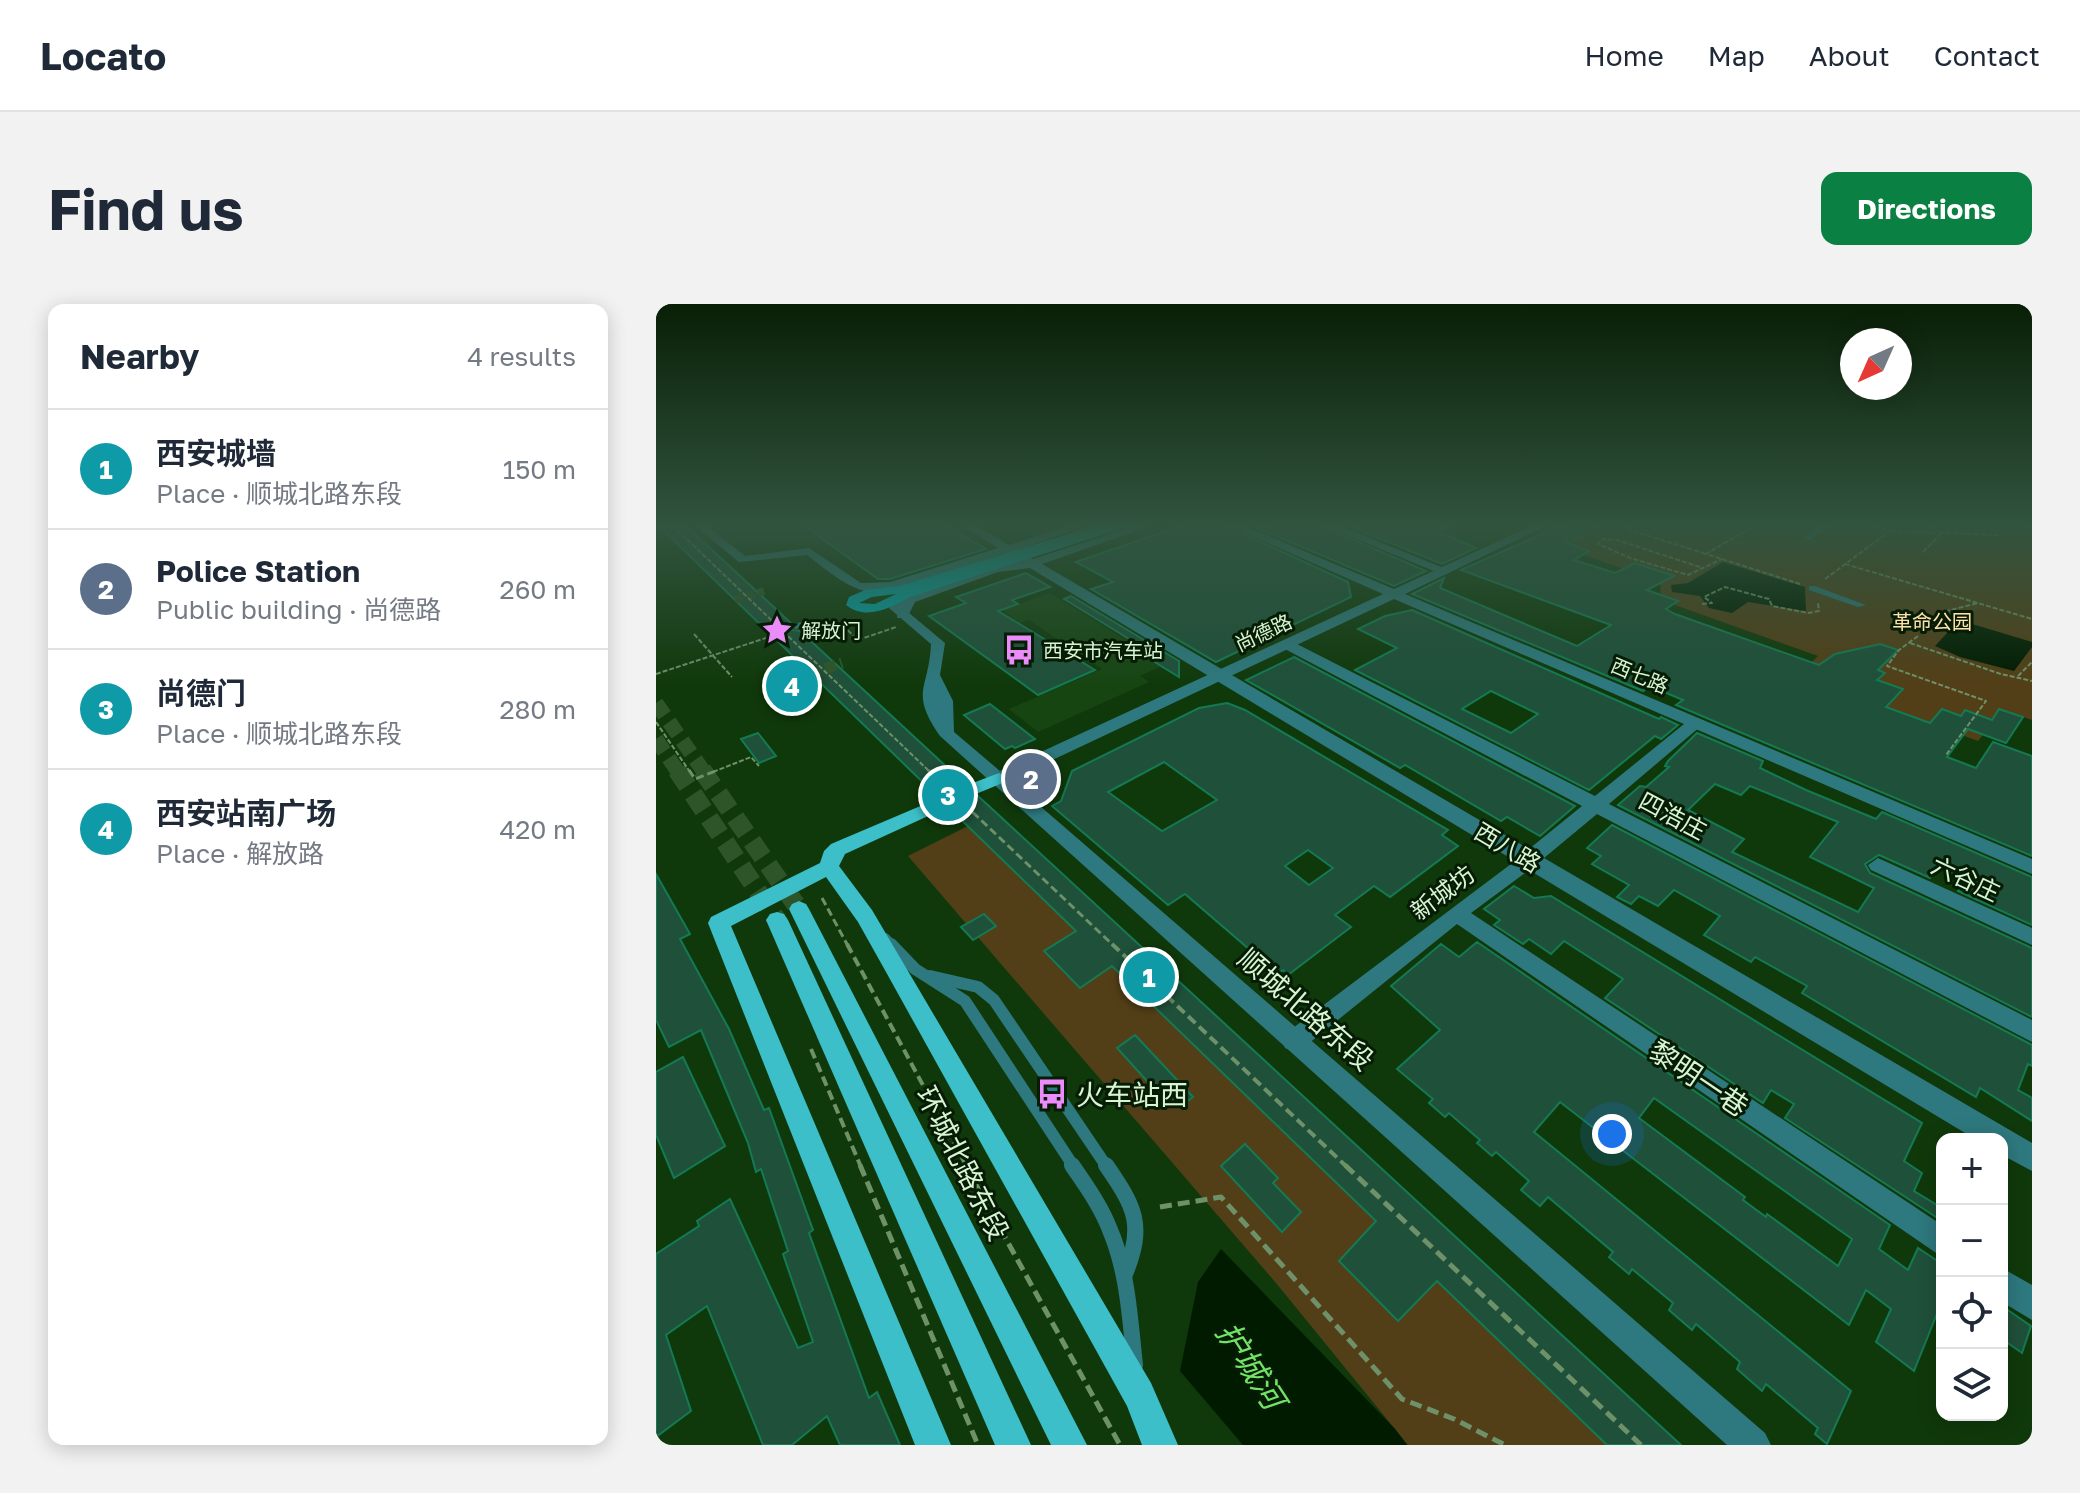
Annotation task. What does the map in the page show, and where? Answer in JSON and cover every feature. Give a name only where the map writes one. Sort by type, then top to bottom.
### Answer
[{"type":"main road","points":[[943,577],[901,590],[869,593],[852,603],[855,608],[865,609],[901,606],[966,577]]},
{"type":"main road","points":[[999,778],[838,849],[831,856],[829,867],[865,916],[1139,1395],[1160,1445]]},
{"type":"main road","points":[[829,867],[719,923],[933,1445]]},
{"type":"main road","points":[[799,909],[1013,1445]]},
{"type":"main road","name":"环城北路东段","points":[[799,909],[1069,1445]]},
{"type":"street","points":[[845,577],[858,587],[891,586],[927,577]]},
{"type":"street","points":[[901,606],[978,577]]},
{"type":"street","name":"西八路","points":[[1050,577],[1989,1133]]},
{"type":"street","name":"西七路","points":[[1356,577],[2032,867]]},
{"type":"street","name":"尚德路","points":[[999,778],[1431,577]]},
{"type":"street","points":[[1812,588],[1861,605]]},
{"type":"street","name":"顺城北路东段","points":[[901,606],[938,643],[932,673],[945,701],[946,733],[1753,1445]]},
{"type":"street","points":[[1895,616],[1927,627]]},
{"type":"street","name":"四浩庄","points":[[1288,645],[2032,1032]]},
{"type":"street","name":"新城坊","points":[[1294,1041],[1456,913],[1529,860],[1594,803],[1695,723]]},
{"type":"street","name":"六谷庄","points":[[1878,865],[2032,937]]},
{"type":"street","name":"黎明一巷","points":[[1456,913],[1936,1238]]},
{"type":"street","name":"西八路","points":[[2008,1144],[2032,1158]]},
{"type":"street","points":[[2008,1287],[2032,1304]]},
{"type":"lane","points":[[865,916],[924,975],[965,1001],[1102,1211],[1112,1231],[1125,1274],[1139,1395]]},
{"type":"lane","points":[[924,975],[978,987],[994,1000],[1116,1179],[1138,1219],[1138,1243],[1125,1274]]},
{"type":"path","points":[[719,577],[958,798],[1641,1445]]},
{"type":"path","points":[[1779,577],[1812,588]]},
{"type":"path","points":[[1812,588],[1827,577]]},
{"type":"path","points":[[1890,577],[2032,619]]},
{"type":"path","points":[[1702,604],[1712,603],[1704,597],[1725,587],[1769,599],[1770,604],[1795,611],[1819,611],[1820,605],[1812,595],[1812,588]]},
{"type":"path","points":[[801,627],[815,632],[841,624],[858,640],[901,606]]},
{"type":"path","points":[[694,634],[732,677]]},
{"type":"path","points":[[656,674],[772,636]]},
{"type":"path","points":[[1910,643],[2032,681]]},
{"type":"path","points":[[2017,678],[2032,662]]},
{"type":"path","points":[[1887,666],[1986,701],[1946,755]]},
{"type":"path","points":[[656,722],[695,779],[751,757],[759,766]]},
{"type":"path","points":[[799,909],[1120,1445]]},
{"type":"path","points":[[808,1043],[978,1445]]},
{"type":"path","points":[[1160,1207],[1221,1197],[1402,1399],[1454,1419],[1505,1445]]},
{"type":"shaded area","points":[[1050,593],[1136,646],[1130,649],[1160,667],[1140,676],[1149,682],[1038,732],[1009,709],[1102,669],[1029,620],[1020,623],[1002,610]]},
{"type":"green space","name":"革命公园","points":[[1649,577],[2032,577],[2032,720],[2003,710],[1978,741],[1799,674],[1818,656],[1661,600],[1660,581]]},
{"type":"green space","points":[[968,826],[1076,931],[1044,951],[1080,987],[1112,966],[1376,1221],[1339,1261],[1398,1320],[1437,1281],[1607,1445],[1408,1445],[1276,1283],[908,856]]},
{"type":"water","points":[[1698,577],[1773,577],[1805,587],[1806,611],[1748,602],[1732,613],[1709,608],[1700,596],[1672,592],[1671,585],[1688,583]]},
{"type":"water","points":[[1959,620],[2032,642],[2032,647],[2014,671],[1960,657],[1935,646]]},
{"type":"water","name":"护城河","points":[[1221,1249],[1407,1445],[1243,1445],[1180,1371],[1198,1282]]},
{"type":"building","points":[[712,577],[742,577],[791,623],[789,629],[800,631],[964,783],[960,792],[969,798],[978,796],[1681,1445],[1607,1445],[1437,1281],[1398,1321],[1339,1261],[1376,1221],[1112,966],[1080,988],[1044,951],[1076,931],[950,809],[956,802],[952,796],[945,793],[937,796]]},
{"type":"building","name":"西安市汽车站","points":[[1014,577],[1033,577],[1050,587],[1012,600],[1018,604],[998,611],[1095,670],[1038,695],[929,616],[966,603],[956,597]]},
{"type":"building","points":[[1104,577],[1338,577],[1348,582],[1351,597],[1216,662],[1091,589],[1113,582]]},
{"type":"building","points":[[1373,577],[1413,577],[1394,586]]},
{"type":"building","points":[[1481,577],[1672,577],[1647,590],[1678,601],[1666,609],[1819,665],[1835,654],[1880,644],[1898,650],[1878,670],[1885,673],[1877,680],[1903,689],[1886,707],[1930,723],[1942,709],[1961,716],[1965,710],[1992,720],[1999,709],[2023,717],[2006,743],[1968,729],[1947,757],[1976,768],[1993,742],[2032,756],[2032,856],[1676,705],[1683,700],[1650,686],[1643,691],[1412,594],[1444,578],[1440,588],[1577,646],[1611,625]]},
{"type":"building","points":[[1071,596],[1179,661],[1179,677],[1135,650],[1141,648],[1129,639],[1064,599]]},
{"type":"building","points":[[1412,610],[1678,725],[1661,739],[1655,736],[1589,790],[1355,670],[1397,648],[1358,629],[1385,616]],"holes":[[[1491,691],[1538,714],[1511,733],[1462,709]]]},
{"type":"building","points":[[1294,657],[1575,806],[1540,836],[1507,817],[1501,821],[1405,765],[1400,768],[1246,680]]},
{"type":"building","points":[[1227,703],[1245,710],[1448,830],[1442,835],[1458,846],[1390,897],[1374,886],[1335,915],[1351,927],[1288,975],[1283,970],[1278,974],[1185,894],[1168,905],[1052,806],[1061,801],[1072,771],[1199,708]],"holes":[[[1164,762],[1217,800],[1162,831],[1108,792]],[[1308,850],[1333,868],[1309,885],[1285,866]]]},
{"type":"building","points":[[990,704],[1035,739],[1005,749],[964,715]]},
{"type":"building","points":[[758,733],[776,756],[759,763],[741,739]]},
{"type":"building","points":[[1697,733],[1763,761],[1760,768],[1806,790],[1876,819],[1882,812],[2032,877],[2032,925],[1958,891],[1966,879],[1937,866],[1930,878],[1879,855],[1865,864],[1870,873],[2032,948],[2032,1017],[1618,805],[1669,767],[1665,766]],"holes":[[[1715,784],[1741,795],[1750,786],[1838,822],[1810,857],[1874,888],[1858,912],[1732,852],[1744,839],[1688,810]]]},
{"type":"building","points":[[1612,825],[2032,1045],[2032,1066],[2028,1064],[2018,1090],[2032,1098],[2032,1121],[1980,1088],[1976,1097],[1802,993],[1807,986],[1755,957],[1751,962],[1704,935],[1720,916],[1674,890],[1658,906],[1639,896],[1631,904],[1617,897],[1629,885],[1592,864],[1601,856],[1587,848]]},
{"type":"building","points":[[656,874],[690,934],[680,939],[729,1029],[764,1110],[769,1108],[813,1230],[809,1233],[869,1398],[877,1392],[900,1445],[840,1445],[827,1416],[792,1445],[763,1445],[707,1306],[666,1335],[691,1411],[656,1437],[656,1254],[699,1226],[697,1221],[730,1199],[798,1348],[813,1342],[783,1254],[788,1251],[761,1169],[756,1172],[748,1143],[701,1030],[669,1047],[656,1020]]},
{"type":"building","points":[[1514,886],[1534,898],[1551,896],[1922,1123],[1904,1161],[1922,1173],[1914,1191],[1936,1204],[1936,1217],[1785,1118],[1794,1104],[1771,1090],[1763,1103],[1605,998],[1623,979],[1564,941],[1551,954],[1529,939],[1523,944],[1494,925],[1500,920],[1484,909]]},
{"type":"building","points":[[984,914],[996,926],[973,940],[961,927]]},
{"type":"building","points":[[1477,942],[1890,1225],[1879,1249],[1908,1270],[1918,1248],[1936,1260],[1936,1316],[1914,1371],[1876,1342],[1891,1309],[1866,1290],[1849,1325],[1560,1102],[1534,1132],[1851,1391],[1827,1444],[1815,1434],[1818,1428],[1766,1384],[1762,1391],[1737,1369],[1740,1362],[1696,1324],[1692,1330],[1669,1310],[1673,1303],[1632,1269],[1629,1274],[1609,1257],[1613,1252],[1548,1197],[1540,1206],[1521,1190],[1529,1181],[1496,1152],[1492,1156],[1477,1143],[1480,1140],[1449,1113],[1445,1117],[1429,1103],[1433,1099],[1397,1069],[1440,1030],[1391,986],[1441,944],[1459,957]],"holes":[[[1654,1098],[1852,1239],[1838,1266],[1743,1200],[1745,1197],[1639,1118]]]},
{"type":"building","points":[[1135,1035],[1193,1097],[1180,1107],[1162,1087],[1156,1091],[1117,1048]]},
{"type":"building","points":[[683,1057],[725,1146],[674,1178],[656,1135],[656,1072]]},
{"type":"building","points":[[1245,1144],[1278,1178],[1273,1183],[1301,1212],[1282,1232],[1221,1166]]},
{"type":"building","points":[[2008,1310],[2031,1326],[2022,1353],[2008,1343]]},
{"type":"tunnel","points":[[735,600],[764,591]]},
{"type":"tunnel","points":[[776,632],[770,634],[796,626]]},
{"type":"tunnel","points":[[810,674],[842,663]]},
{"type":"tunnel","points":[[656,703],[704,772]]},
{"type":"tunnel","points":[[656,739],[678,772]]},
{"type":"tunnel","points":[[677,770],[777,920]]},
{"type":"tunnel","points":[[702,770],[799,909]]},
{"type":"tunnel","points":[[944,802],[971,790]]},
{"type":"place","name":"解放门","points":[[777,630]]},
{"type":"place","name":"西安市汽车站","points":[[1019,650]]},
{"type":"place","name":"西安站南广场","points":[[792,686]]},
{"type":"place","name":"Police Station","points":[[1031,779]]},
{"type":"place","name":"尚德门","points":[[948,795]]},
{"type":"place","name":"西安城墙","points":[[1149,977]]},
{"type":"place","name":"火车站西","points":[[1052,1094]]}]
